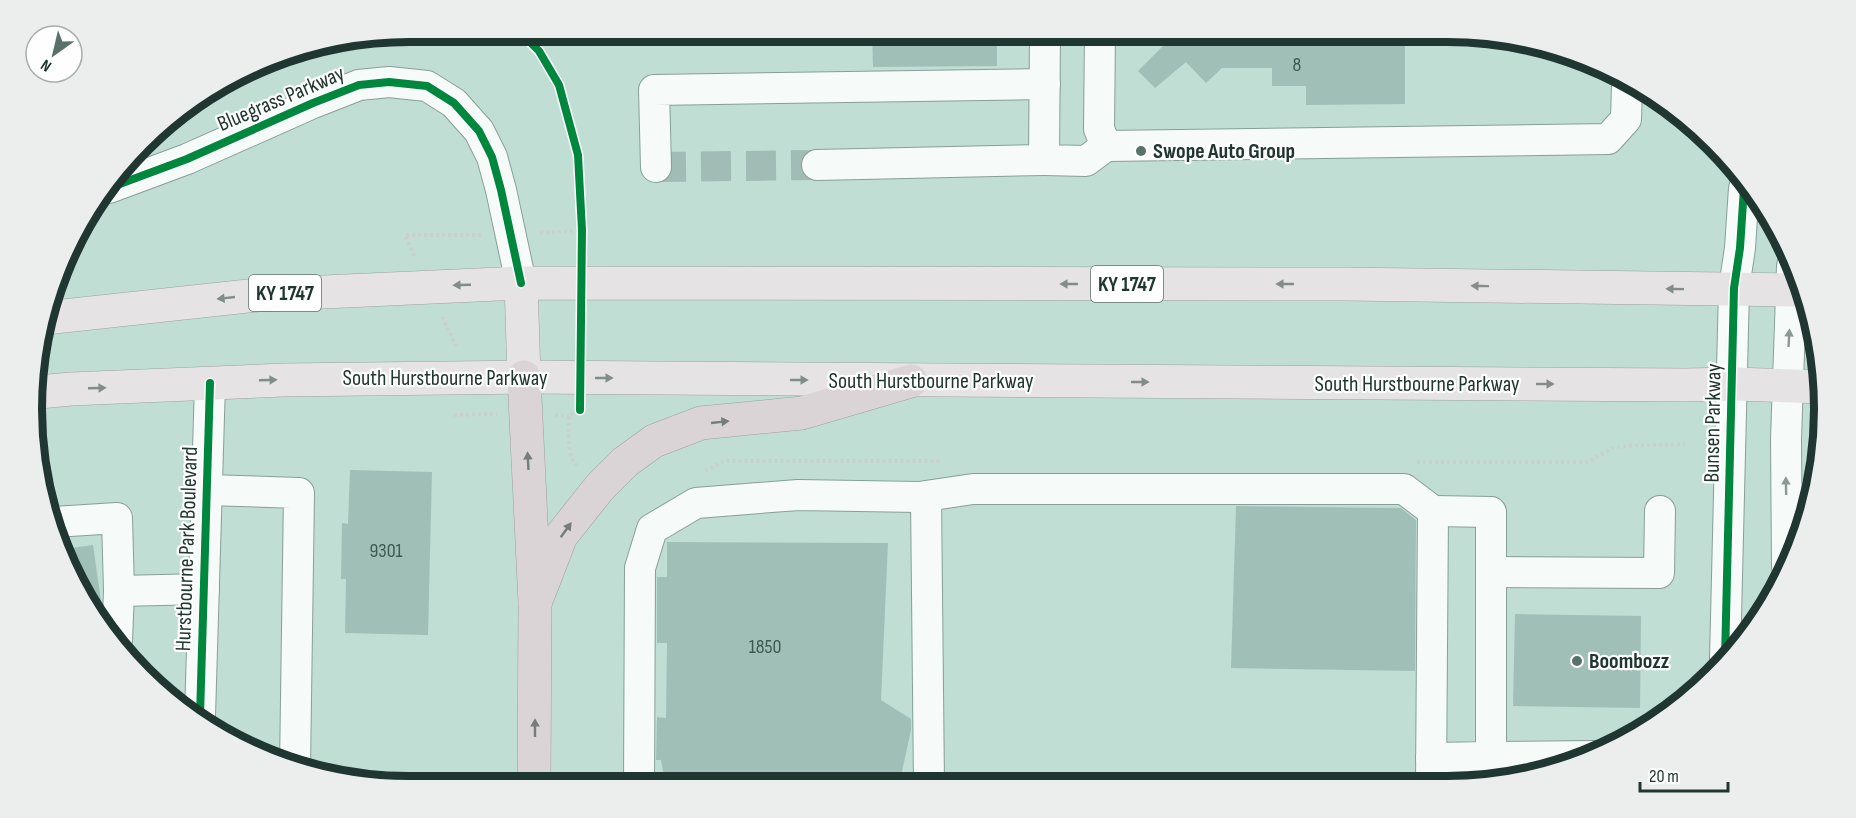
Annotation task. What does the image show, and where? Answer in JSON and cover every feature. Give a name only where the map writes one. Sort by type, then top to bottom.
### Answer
[{"type":"highway","points":[[524,377],[535,603],[534,776]]},
{"type":"highway","points":[[535,603],[561,536],[600,487],[625,462],[654,441],[701,423],[802,413],[911,381]]},
{"type":"main road","name":"KY 1747","points":[[54,317],[258,295],[521,283],[1345,284],[1734,288],[1791,282]]},
{"type":"main road","points":[[521,283],[524,377]]},
{"type":"main road","name":"South Hurstbourne Parkway","points":[[43,392],[284,380],[524,377],[580,394],[911,381],[1733,384],[1813,387]]},
{"type":"street","points":[[1044,160],[1045,42]]},
{"type":"street","points":[[1100,42],[1099,129],[1106,146]]},
{"type":"street","name":"Bluegrass Parkway","points":[[120,184],[187,159],[359,85],[389,82],[428,86],[454,103],[479,131],[492,157],[521,283]]},
{"type":"street","points":[[656,167],[654,90],[1045,84]]},
{"type":"street","points":[[817,165],[1086,161],[1106,146],[1608,139],[1626,119],[1627,89]]},
{"type":"street","name":"Bunsen Parkway","points":[[1725,648],[1734,288],[1740,248],[1744,194]]},
{"type":"street","points":[[1787,547],[1787,386],[1794,288]]},
{"type":"street","name":"Hurstbourne Park Boulevard","points":[[200,710],[210,383]]},
{"type":"street","points":[[639,776],[640,568],[652,529],[696,503],[798,495],[926,496],[972,489],[1404,489],[1433,511],[1491,512],[1491,757]]},
{"type":"street","points":[[207,490],[299,493],[295,758]]},
{"type":"street","points":[[926,496],[929,776]]},
{"type":"street","points":[[1433,511],[1431,771],[1491,757],[1567,756]]},
{"type":"street","points":[[1491,572],[1659,573],[1660,511]]},
{"type":"street","points":[[60,522],[117,518],[117,631]]},
{"type":"street","points":[[119,591],[204,589]]},
{"type":"path","points":[[581,219],[581,283]]},
{"type":"building","points":[[872,42],[997,42],[997,66],[873,67]]},
{"type":"building","points":[[1162,42],[1405,42],[1405,104],[1306,105],[1306,86],[1272,86],[1272,68],[1222,68],[1206,83],[1186,62],[1155,88],[1138,71],[1164,45]]},
{"type":"building","points":[[350,470],[432,472],[428,635],[345,633],[346,579],[341,579],[342,523],[348,524]]},
{"type":"building","points":[[1236,506],[1401,508],[1416,520],[1415,671],[1231,668]]},
{"type":"building","points":[[667,542],[888,543],[881,700],[911,719],[911,730],[901,776],[664,776],[661,760],[656,760],[657,717],[666,718],[667,643],[657,643],[657,577],[667,577]]},
{"type":"building","points":[[93,545],[101,608],[80,571],[70,548]]},
{"type":"building","name":"Boombozz","points":[[1515,614],[1641,616],[1640,708],[1513,706]]},
{"type":"tunnel","points":[[656,167],[817,165]]},
{"type":"cycle path","points":[[530,42],[539,51],[559,85],[578,155],[582,230],[580,410]]},
{"type":"cycle path","points":[[120,184],[187,159],[359,85],[389,82],[427,86],[454,103],[479,131],[492,157],[521,283]]},
{"type":"cycle path","points":[[1725,648],[1734,288],[1740,248],[1744,194]]},
{"type":"cycle path","points":[[200,710],[210,383]]},
{"type":"place","name":"Swope Auto Group","points":[[1141,151]]},
{"type":"place","name":"Boombozz","points":[[1577,661]]}]
